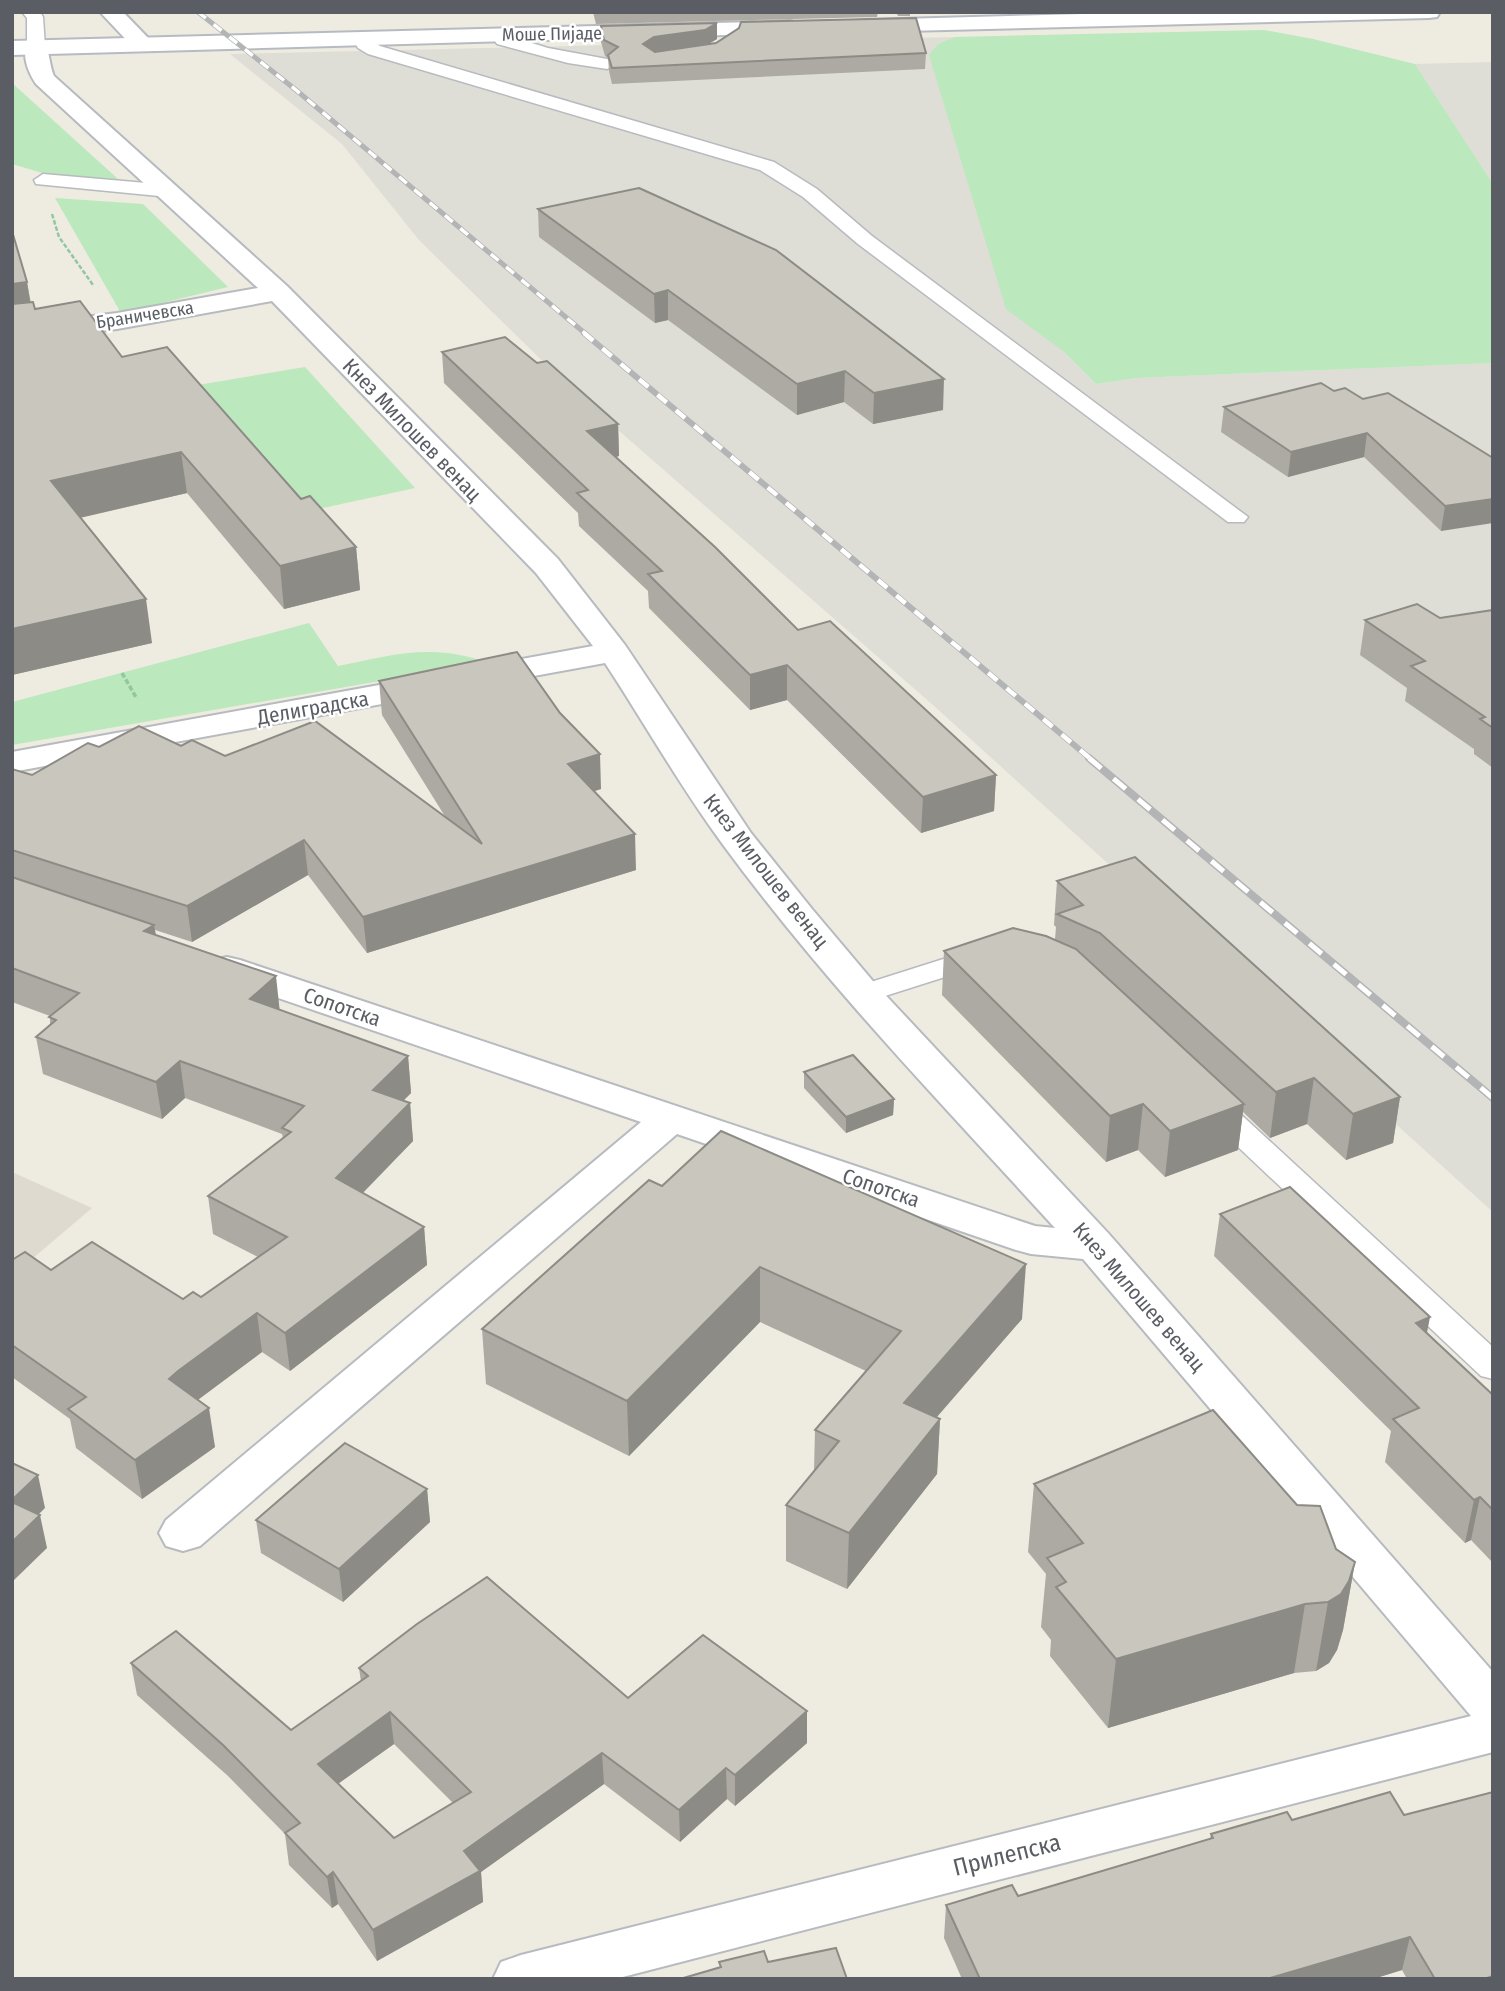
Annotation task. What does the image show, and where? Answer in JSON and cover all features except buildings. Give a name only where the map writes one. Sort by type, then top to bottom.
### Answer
[{"type":"street","points":[[111,12],[142,43]]},
{"type":"street","points":[[850,26],[889,19],[1429,12]]},
{"type":"street","name":"Моше Пијаде","points":[[28,32],[142,43],[499,35],[727,38],[808,27]]},
{"type":"street","name":"Кнез Милошев венац","points":[[28,32],[44,79],[278,292],[547,566],[614,652],[737,839],[863,994],[1093,1243],[1493,1707]]},
{"type":"street","name":"Браничевска","points":[[12,334],[117,320],[278,292]]},
{"type":"street","name":"Делиградска","points":[[12,762],[614,652]]},
{"type":"street","name":"Сопотска","points":[[197,958],[1031,1240],[1077,1245],[1093,1243]]},
{"type":"street","points":[[183,1533],[672,1117]]},
{"type":"street","name":"Прилепска","points":[[521,1979],[1493,1731]]},
{"type":"lane","points":[[499,35],[503,40],[547,53],[583,62],[607,64]]},
{"type":"lane","points":[[361,39],[365,44],[386,53],[674,136],[767,166],[810,193],[865,240],[1236,517]]},
{"type":"lane","points":[[43,180],[169,191]]},
{"type":"lane","points":[[863,994],[967,961],[1016,958]]},
{"type":"lane","points":[[1186,1080],[1493,1367]]},
{"type":"path","points":[[43,180],[59,237],[117,320]]},
{"type":"shaded area","points":[[955,37],[938,44],[1063,351],[1096,384],[1136,378],[1493,363],[1493,1212],[933,705],[570,388],[419,240],[342,144],[230,54]]},
{"type":"shaded area","points":[[1493,62],[1493,184],[1415,64]]},
{"type":"shaded area","points":[[12,1172],[92,1208],[12,1276]]},
{"type":"green space","points":[[1264,30],[1415,64],[1493,184],[1493,363],[1136,378],[1096,384],[1063,351],[1006,309],[929,55],[938,44],[955,37]]},
{"type":"green space","points":[[12,83],[118,179],[56,177],[12,164]]},
{"type":"green space","points":[[55,198],[143,204],[228,287],[121,313]]},
{"type":"green space","points":[[305,367],[415,488],[300,513],[192,386]]},
{"type":"green space","points":[[309,623],[338,666],[393,655],[426,652],[461,655],[480,660],[443,670],[12,745],[12,702]]},
{"type":"railway","points":[[198,12],[296,90],[587,335]]},
{"type":"railway","points":[[584,333],[1092,760]]},
{"type":"railway","points":[[1089,758],[1493,1098]]}]
